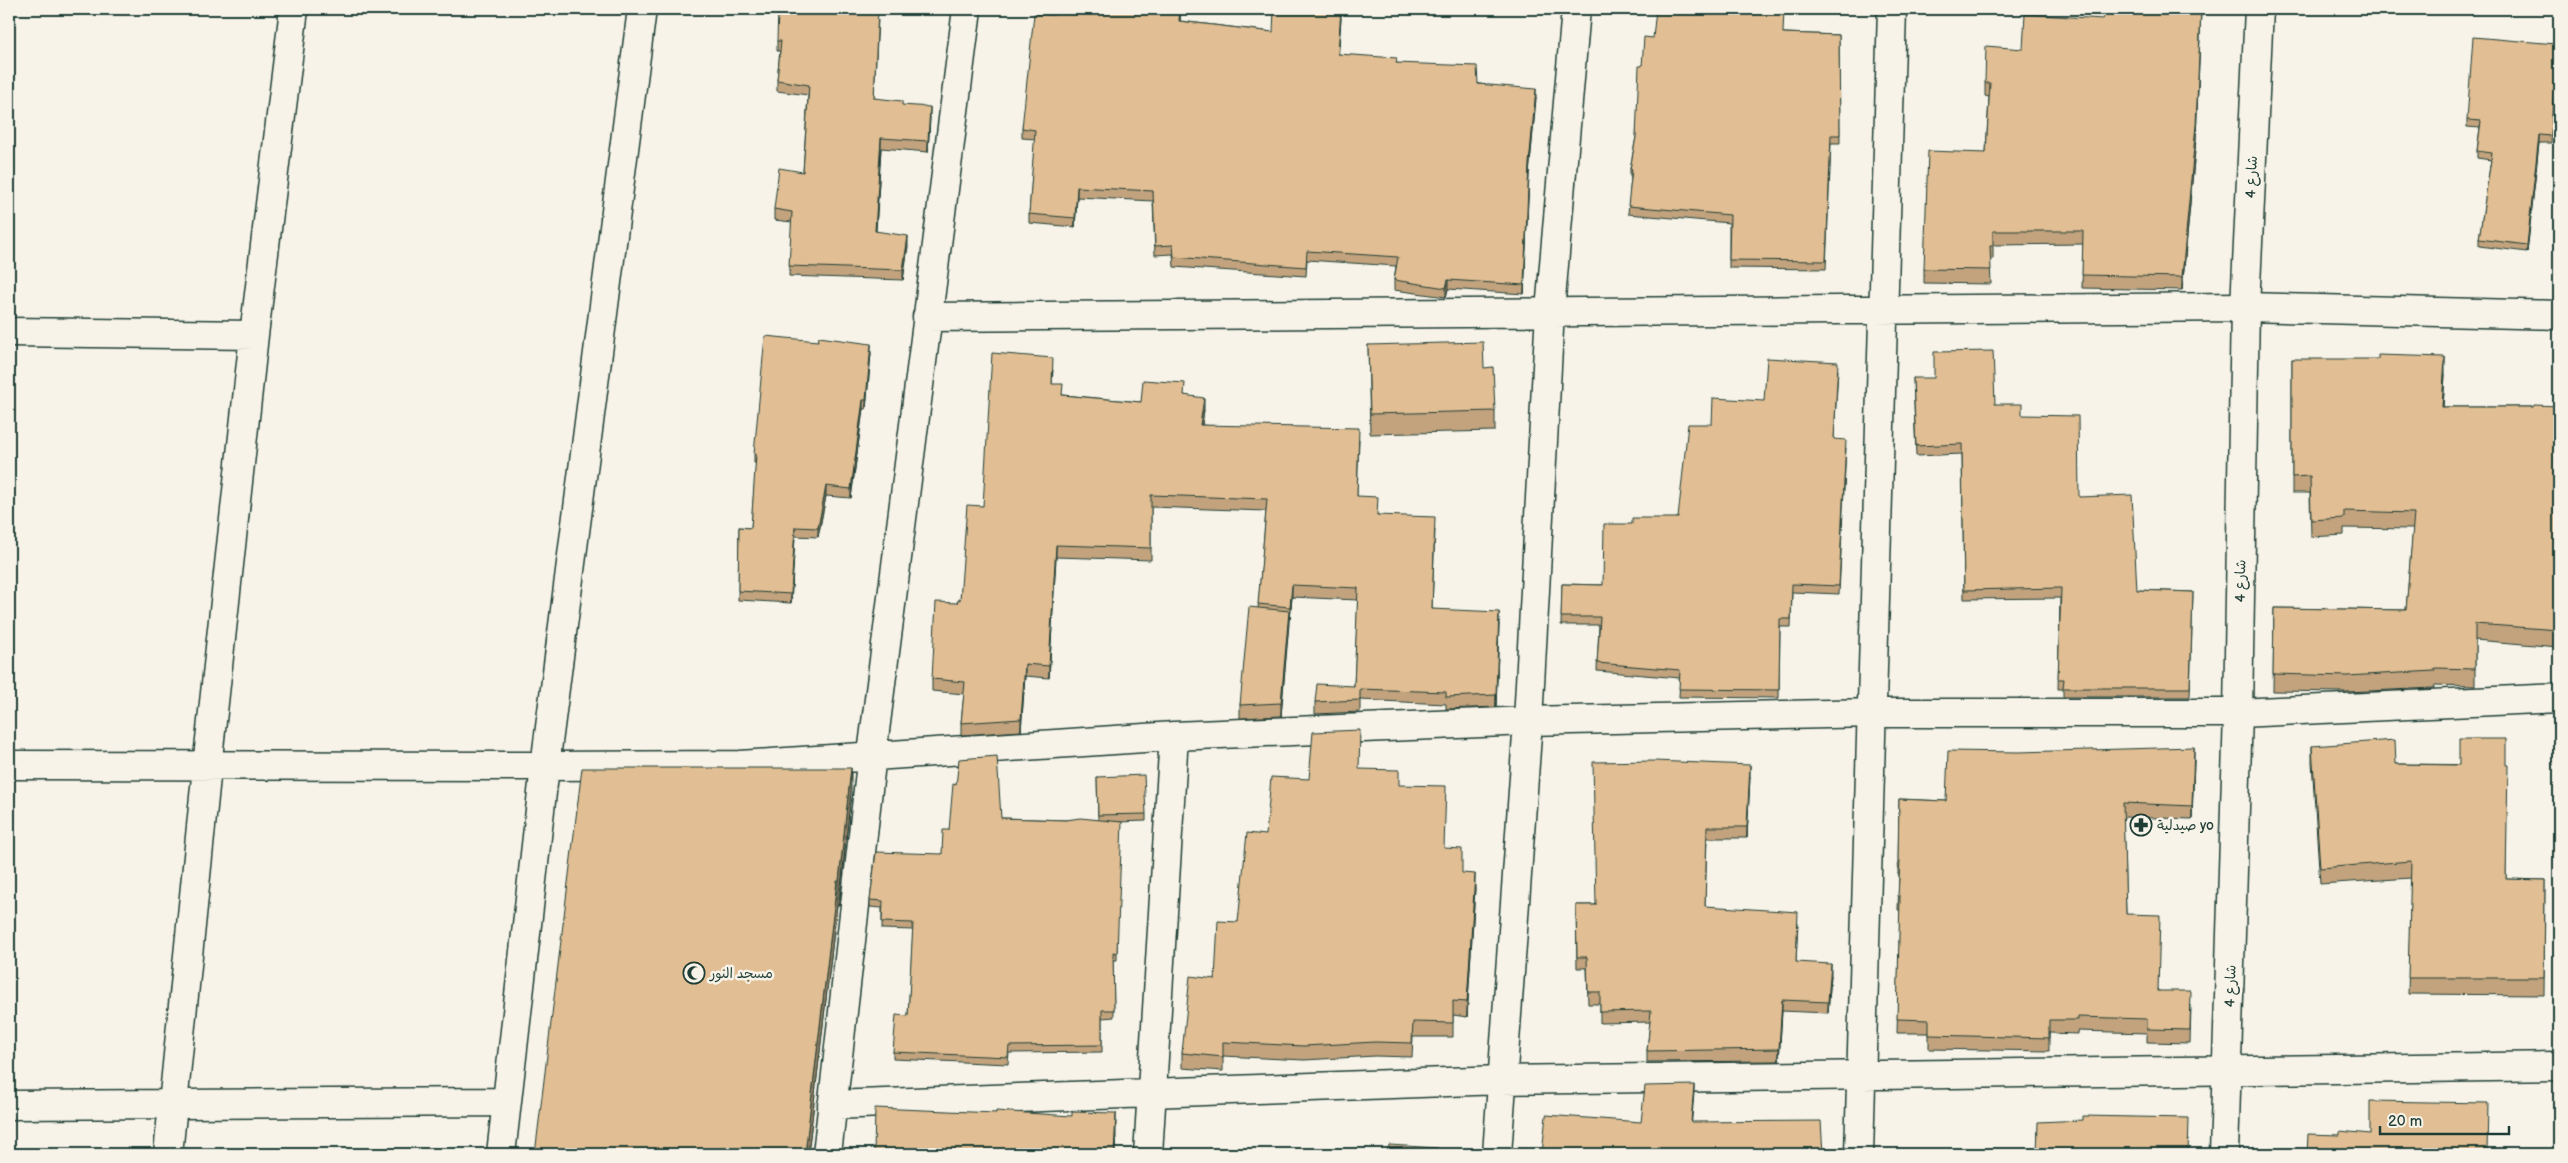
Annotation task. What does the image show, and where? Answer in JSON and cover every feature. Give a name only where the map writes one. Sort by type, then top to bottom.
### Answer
[{"type":"street","points":[[168,1154],[207,767],[254,335],[294,9]]},
{"type":"street","points":[[501,1154],[545,766],[642,9]]},
{"type":"street","points":[[827,1154],[872,754],[967,9]]},
{"type":"street","points":[[1497,1154],[1528,721],[1550,311],[1576,9]]},
{"type":"street","points":[[1859,1154],[1892,9]]},
{"type":"street","name":"شارع 4","points":[[2224,1154],[2238,713],[2245,307],[2259,9]]},
{"type":"street","points":[[927,317],[2245,307],[2559,315]]},
{"type":"street","points":[[9,332],[254,335]]},
{"type":"street","points":[[9,765],[207,767],[740,764],[1174,736],[1528,721],[1873,714],[2238,713],[2559,698]]},
{"type":"street","points":[[1148,1154],[1174,736]]},
{"type":"street","points":[[832,1105],[1501,1080],[2559,1066]]},
{"type":"street","points":[[9,1105],[506,1102]]},
{"type":"building","points":[[778,9],[878,9],[874,98],[902,101],[902,105],[930,107],[928,141],[881,138],[875,231],[908,236],[903,270],[789,266],[792,212],[774,209],[779,168],[803,172],[809,85],[777,80],[781,41],[777,41]]},
{"type":"building","points":[[1054,9],[1180,9],[1179,21],[1273,32],[1274,9],[1341,9],[1338,54],[1397,58],[1396,63],[1477,66],[1478,84],[1536,89],[1529,164],[1524,285],[1448,280],[1446,288],[1394,280],[1398,257],[1307,251],[1306,267],[1174,257],[1173,245],[1155,246],[1153,191],[1077,187],[1075,218],[1029,214],[1035,130],[1022,128],[1034,14],[1054,15]]},
{"type":"building","points":[[1656,9],[1784,9],[1783,33],[1839,35],[1840,135],[1831,135],[1826,261],[1729,260],[1730,215],[1628,206],[1632,169],[1630,169],[1636,137],[1639,66],[1642,66],[1644,37],[1653,38]]},
{"type":"building","points":[[2104,9],[2201,9],[2196,125],[2182,277],[2082,275],[2083,231],[1993,231],[1993,246],[1990,246],[1991,270],[1924,269],[1928,151],[1986,153],[1990,83],[1985,83],[1986,46],[2023,49],[2025,14],[2103,19]]},
{"type":"building","points":[[2473,37],[2556,44],[2551,136],[2539,135],[2527,245],[2479,239],[2492,153],[2477,151],[2481,121],[2467,120]]},
{"type":"building","points":[[765,336],[818,341],[819,337],[871,344],[866,400],[863,400],[851,489],[826,486],[818,528],[795,527],[791,594],[738,591],[739,527],[751,528],[756,454],[754,454]]},
{"type":"building","points":[[1483,342],[1484,368],[1493,367],[1495,411],[1370,414],[1368,345]]},
{"type":"building","points":[[1993,351],[1995,404],[2022,404],[2022,415],[2078,416],[2079,497],[2132,495],[2137,590],[2193,592],[2190,688],[2063,688],[2064,679],[2058,679],[2061,588],[1964,590],[1962,444],[1916,446],[1913,378],[1934,378],[1934,352]]},
{"type":"building","points":[[992,353],[1053,358],[1052,384],[1063,384],[1062,395],[1141,402],[1143,380],[1185,383],[1184,395],[1204,398],[1200,425],[1359,428],[1357,496],[1378,497],[1377,515],[1435,517],[1432,609],[1499,612],[1496,695],[1446,697],[1446,692],[1360,689],[1360,700],[1315,702],[1317,684],[1354,686],[1358,588],[1292,585],[1290,607],[1258,604],[1267,499],[1151,495],[1151,548],[1056,545],[1049,666],[1025,664],[1021,719],[961,723],[965,682],[932,679],[936,602],[957,603],[960,600],[967,505],[983,506]]},
{"type":"building","points":[[2378,355],[2445,357],[2442,407],[2559,406],[2559,630],[2475,624],[2475,669],[2435,668],[2434,671],[2347,676],[2273,674],[2274,608],[2406,610],[2414,513],[2344,511],[2344,518],[2311,520],[2310,476],[2292,477],[2292,359],[2378,359]]},
{"type":"building","points":[[1767,358],[1838,362],[1834,439],[1846,440],[1839,586],[1792,584],[1791,619],[1780,619],[1779,690],[1679,689],[1680,670],[1597,663],[1600,617],[1561,617],[1562,584],[1603,585],[1604,524],[1632,524],[1632,518],[1678,518],[1688,424],[1712,424],[1713,398],[1764,401]]},
{"type":"building","points":[[1249,607],[1289,611],[1281,703],[1240,705]]},
{"type":"building","points":[[1360,730],[1359,769],[1399,770],[1399,785],[1446,786],[1444,848],[1462,849],[1462,873],[1475,874],[1467,1002],[1453,1001],[1453,1023],[1413,1022],[1412,1043],[1375,1042],[1304,1046],[1223,1042],[1223,1057],[1182,1053],[1190,976],[1215,979],[1218,921],[1238,922],[1247,833],[1266,835],[1271,777],[1309,779],[1313,732]]},
{"type":"building","points":[[2459,739],[2506,739],[2506,765],[2508,765],[2506,879],[2545,880],[2544,978],[2408,978],[2411,861],[2320,868],[2312,746],[2395,740],[2396,764],[2459,765]]},
{"type":"building","points":[[2194,747],[2192,806],[2123,803],[2126,914],[2160,915],[2158,991],[2191,991],[2190,1030],[2147,1029],[2147,1019],[2078,1017],[2078,1020],[2049,1020],[2049,1038],[1929,1035],[1929,1020],[1897,1019],[1900,896],[1898,896],[1900,860],[1898,860],[1899,799],[1946,801],[1948,751],[2019,752]]},
{"type":"building","points":[[997,756],[1001,818],[1066,820],[1080,818],[1122,822],[1117,953],[1113,952],[1114,1010],[1102,1010],[1102,1045],[1009,1046],[1008,1057],[893,1052],[896,1015],[908,1016],[913,923],[882,922],[883,901],[870,900],[876,852],[942,854],[943,830],[949,830],[953,784],[956,785],[959,759]]},
{"type":"building","points":[[1654,761],[1750,765],[1747,827],[1707,827],[1705,906],[1798,912],[1796,962],[1831,964],[1828,1002],[1782,1000],[1779,1049],[1647,1051],[1651,1011],[1600,1012],[1600,992],[1588,992],[1587,957],[1577,957],[1576,905],[1596,905],[1593,762]]},
{"type":"building","name":"مسجد النور","points":[[582,768],[851,768],[805,1154],[535,1154]]},
{"type":"building","points":[[1144,775],[1146,814],[1098,815],[1097,777]]},
{"type":"building","points":[[1694,1085],[1691,1122],[1821,1121],[1823,1154],[1542,1154],[1546,1115],[1641,1122],[1645,1086]]},
{"type":"building","points":[[2370,1101],[2488,1103],[2487,1154],[2307,1154],[2308,1134],[2340,1135],[2340,1131],[2370,1134]]},
{"type":"building","points":[[875,1108],[996,1113],[996,1111],[1072,1116],[1072,1112],[1116,1113],[1114,1154],[874,1154]]},
{"type":"building","points":[[2083,1116],[2189,1118],[2188,1154],[2037,1154],[2038,1122],[2083,1120]]},
{"type":"building","points":[[1389,1145],[1438,1148],[1437,1154],[1388,1154]]},
{"type":"place","name":"صيدلية yo","points":[[2141,825]]},
{"type":"place","name":"مسجد النور","points":[[694,973]]}]
